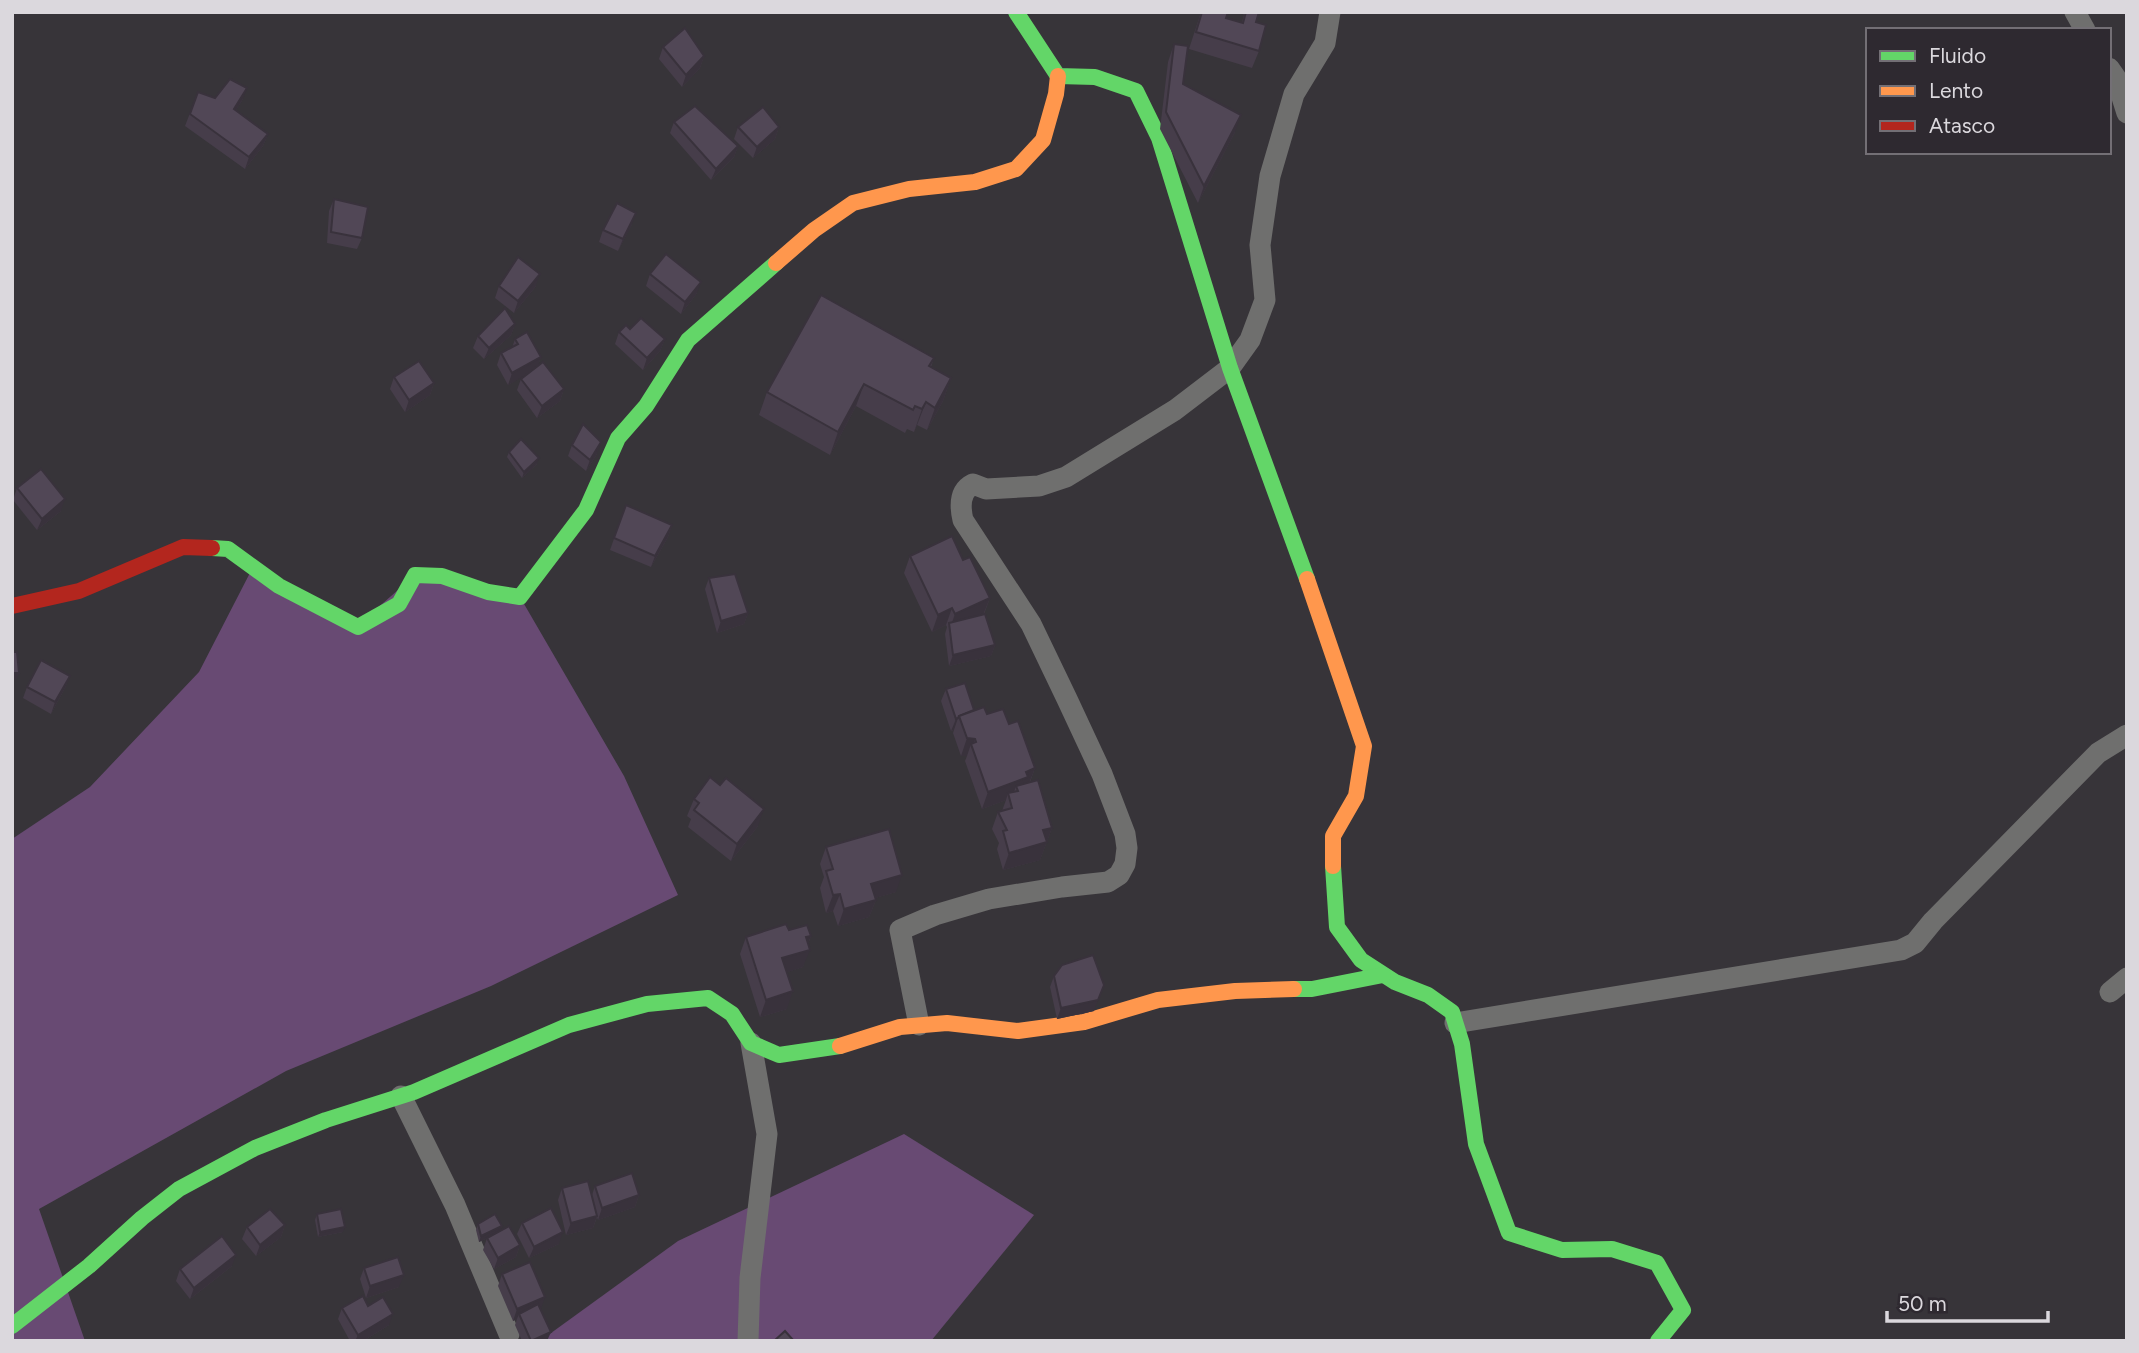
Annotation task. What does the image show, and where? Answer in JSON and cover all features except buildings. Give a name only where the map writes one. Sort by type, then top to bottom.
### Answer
[{"type":"street","points":[[12,606],[79,591],[183,547],[228,549],[279,586],[358,626],[399,604],[415,575],[442,576],[488,592],[520,597],[586,510],[618,438],[646,406],[688,340],[814,230],[853,203],[909,189],[975,182],[1016,169],[1042,140],[1056,94],[1058,76],[1016,12]]},
{"type":"street","points":[[919,1025],[900,930],[935,915],[989,899],[1108,882],[1119,875],[1125,864],[1127,848],[1125,834],[1102,774],[1031,624],[963,520],[959,506],[967,486],[972,484],[986,489],[1039,486],[1066,477],[1175,410],[1230,368],[1250,340],[1265,300],[1261,245],[1270,176],[1294,94],[1325,43],[1330,12]]},
{"type":"street","points":[[2074,12],[2084,28]]},
{"type":"street","points":[[2111,71],[2116,78],[2127,113]]},
{"type":"street","points":[[1058,76],[1095,77],[1136,91],[1159,138],[1230,368],[1314,598],[1364,746],[1356,796],[1333,836],[1333,888],[1337,928],[1361,960],[1395,982],[1428,995],[1452,1012],[1462,1044],[1476,1144],[1509,1233],[1562,1250],[1612,1249],[1657,1263],[1683,1310],[1658,1341]]},
{"type":"street","points":[[1455,1023],[1901,950],[1915,943],[2098,753],[2127,735]]},
{"type":"street","points":[[751,1043],[779,1055],[835,1047],[900,1027],[919,1025],[947,1023],[1018,1031],[1084,1022],[1158,1000],[1235,991],[1312,989],[1383,975]]},
{"type":"street","points":[[2127,978],[2110,992],[2127,996]]},
{"type":"street","points":[[12,1326],[179,1189],[254,1148],[326,1120],[401,1096],[569,1025],[647,1004],[708,998],[732,1014],[751,1043],[766,1134],[750,1278],[748,1341]]},
{"type":"street","points":[[401,1096],[455,1205],[509,1334]]},
{"type":"shaded area","points":[[253,567],[357,626],[415,575],[520,597],[624,776],[678,895],[491,986],[286,1071],[39,1209],[85,1341],[12,1341],[12,839],[90,787],[199,672]]},
{"type":"shaded area","points":[[904,1134],[1034,1215],[931,1341],[540,1341],[678,1241]]},
{"type":"traffic: fast","points":[[1016,12],[1058,76],[1095,77],[1136,91],[1159,138],[1230,368],[1307,579]]},
{"type":"traffic: fast","points":[[212,548],[228,549],[279,586],[358,627],[399,604],[415,575],[442,576],[488,592],[520,597],[586,510],[618,438],[646,406],[688,340],[776,263]]},
{"type":"traffic: fast","points":[[1333,866],[1337,927],[1361,960],[1395,982],[1428,995],[1452,1012],[1462,1044],[1476,1144],[1509,1233],[1562,1250],[1612,1249],[1657,1263],[1683,1310],[1658,1341]]},
{"type":"traffic: fast","points":[[1294,989],[1312,989],[1383,975]]},
{"type":"traffic: fast","points":[[12,1326],[89,1266],[179,1189],[255,1148],[326,1120],[414,1092],[569,1025],[647,1004],[708,998],[732,1014],[751,1043],[779,1055],[840,1046]]},
{"type":"traffic: slow","points":[[776,263],[814,230],[853,203],[909,189],[975,182],[1016,169],[1043,140],[1056,94],[1058,76]]},
{"type":"traffic: slow","points":[[1307,579],[1364,746],[1356,796],[1333,836],[1333,866]]},
{"type":"traffic: slow","points":[[840,1046],[900,1027],[947,1023],[1018,1031],[1084,1022],[1158,1000],[1235,991],[1294,989]]},
{"type":"traffic: jam","points":[[12,606],[79,591],[183,547],[212,548]]}]
